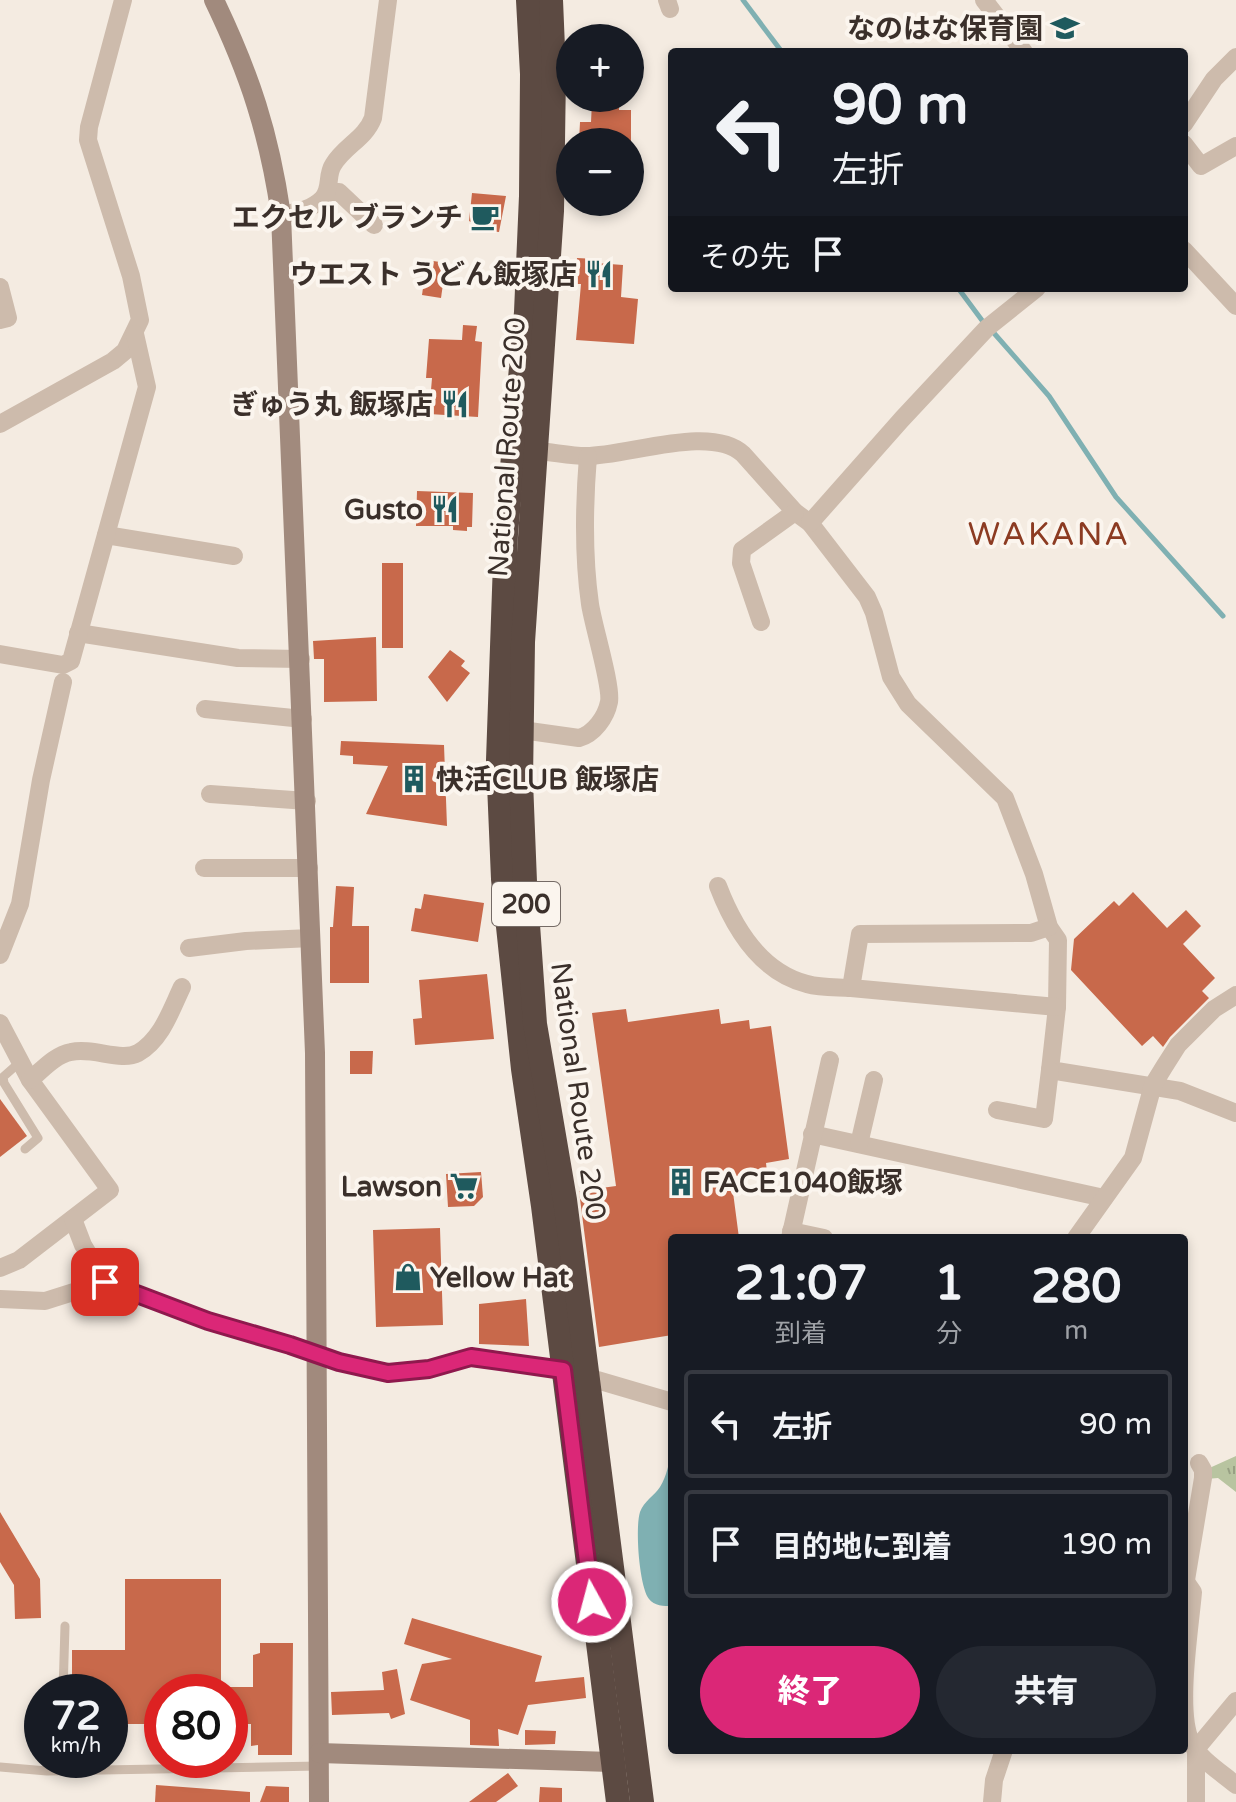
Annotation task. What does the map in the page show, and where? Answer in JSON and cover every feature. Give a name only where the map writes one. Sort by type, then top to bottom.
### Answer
[{"type":"highway","name":"National Route 200","points":[[528,0],[532,74],[531,196],[526,312],[506,534],[498,760],[503,879],[519,1038],[574,1372],[623,1760],[618,1802]]},
{"type":"highway","name":"National Route 200","points":[[551,0],[554,72],[552,211],[523,642],[522,730],[525,882],[535,1024],[565,1200],[574,1372]]},
{"type":"highway","name":"National Route 200","points":[[623,1760],[642,1802]]},
{"type":"street","points":[[0,424],[113,361],[125,351],[140,320],[131,276],[88,140],[123,0]]},
{"type":"street","points":[[214,0],[238,50],[260,108],[273,158],[281,215],[315,1053],[319,1802]]},
{"type":"street","points":[[281,215],[320,202],[328,192],[332,165],[369,130],[388,0]]},
{"type":"street","points":[[984,0],[1021,48]]},
{"type":"street","points":[[1188,118],[1214,79],[1236,57]]},
{"type":"street","points":[[1188,149],[1201,166],[1236,146]]},
{"type":"street","points":[[328,192],[339,192],[374,225]]},
{"type":"street","points":[[1188,254],[1236,306]]},
{"type":"street","points":[[0,287],[8,318],[0,320]]},
{"type":"street","points":[[810,523],[987,328],[1032,292]]},
{"type":"street","points":[[0,654],[63,665],[71,661],[147,387],[135,334]]},
{"type":"street","points":[[537,451],[588,456],[632,448],[727,442],[743,454],[795,512],[810,523],[867,597],[891,677],[908,704],[1005,798],[1034,874],[1049,927],[1058,940],[1057,1007],[1044,1119],[997,1110]]},
{"type":"street","points":[[522,730],[585,737],[597,727],[609,701],[590,603],[584,537],[588,456]]},
{"type":"street","points":[[761,622],[741,563],[742,550],[795,512]]},
{"type":"street","points":[[106,535],[234,556]]},
{"type":"street","points":[[78,633],[238,658],[301,659]]},
{"type":"street","points":[[0,955],[20,904],[41,780],[63,682]]},
{"type":"street","points":[[205,709],[303,719]]},
{"type":"street","points":[[210,794],[307,801]]},
{"type":"street","points":[[204,868],[309,868]]},
{"type":"street","points":[[718,886],[730,917],[757,953],[788,977],[810,985],[1057,1007]]},
{"type":"street","points":[[851,988],[860,934],[1031,933],[1049,927]]},
{"type":"street","points":[[189,948],[311,938]]},
{"type":"street","points":[[30,1080],[54,1059],[69,1052],[103,1051],[123,1057],[136,1054],[162,1030],[182,987]]},
{"type":"street","points":[[1079,1234],[1133,1158],[1153,1085],[1178,1045],[1214,1009],[1236,995]]},
{"type":"street","points":[[0,1023],[30,1080],[110,1190],[19,1260],[0,1268]]},
{"type":"street","points":[[790,1234],[830,1060]]},
{"type":"street","points":[[1050,1070],[1180,1091],[1236,1113]]},
{"type":"street","points":[[859,1144],[874,1080]]},
{"type":"street","points":[[812,1134],[1104,1198]]},
{"type":"street","points":[[73,1219],[83,1245],[105,1282]]},
{"type":"street","points":[[0,1299],[45,1301],[105,1282],[208,1321],[339,1362],[388,1373],[429,1369],[471,1357],[574,1372],[668,1401]]},
{"type":"street","points":[[1188,1563],[1203,1478],[1199,1463]]},
{"type":"street","points":[[1188,1584],[1193,1592],[1188,1650]]},
{"type":"street","points":[[1196,1802],[1196,1749],[1236,1701]]},
{"type":"street","points":[[1188,1733],[1196,1749],[1236,1785]]},
{"type":"street","points":[[992,1802],[994,1780],[1003,1754]]},
{"type":"street","points":[[319,1760],[623,1760]]},
{"type":"lane","points":[[20,1062],[2,1073],[4,1083],[38,1138],[25,1149]]},
{"type":"lane","points":[[64,1674],[65,1626]]},
{"type":"lane","points":[[128,1764],[319,1760]]},
{"type":"lane","points":[[0,1767],[24,1766]]},
{"type":"green space","points":[[1236,1456],[1236,1492],[1218,1478],[1206,1479],[1205,1470]]},
{"type":"water","points":[[668,1469],[668,1606],[649,1599],[639,1556],[640,1512],[662,1483]]},
{"type":"building","points":[[592,112],[631,112],[631,128],[580,128],[580,122],[591,122]]},
{"type":"building","name":"エクセル ブランチ","points":[[472,193],[506,196],[499,232],[477,230],[477,225],[469,221]]},
{"type":"building","points":[[577,258],[623,265],[621,297],[638,299],[634,344],[576,340],[581,284],[575,284]]},
{"type":"building","points":[[427,260],[446,263],[441,298],[422,295]]},
{"type":"building","points":[[463,325],[477,326],[475,341],[482,342],[478,417],[429,414],[432,378],[426,378],[429,339],[462,340]]},
{"type":"building","name":"Gusto","points":[[417,491],[473,493],[472,527],[467,527],[467,531],[453,530],[453,526],[416,526]]},
{"type":"building","points":[[382,563],[403,563],[403,648],[382,648]]},
{"type":"building","points":[[376,637],[377,701],[324,702],[324,659],[314,659],[313,641]]},
{"type":"building","points":[[450,650],[465,661],[461,666],[470,673],[447,702],[428,677]]},
{"type":"building","name":"快活CLUB 飯塚店","points":[[341,741],[444,745],[447,826],[366,814],[388,766],[353,764],[353,756],[340,755]]},
{"type":"building","points":[[336,886],[354,887],[352,926],[369,926],[369,983],[330,983],[330,927],[333,927]]},
{"type":"building","points":[[1133,892],[1167,928],[1186,910],[1201,926],[1183,944],[1215,978],[1202,991],[1209,998],[1163,1047],[1153,1036],[1142,1046],[1071,970],[1074,939],[1114,901],[1119,906]]},
{"type":"building","points":[[424,894],[484,903],[478,942],[411,931],[415,908],[421,909]]},
{"type":"building","points":[[487,974],[494,1039],[415,1045],[413,1019],[422,1018],[419,980]]},
{"type":"building","name":"FACE1040飯塚","points":[[626,1009],[628,1022],[719,1009],[721,1024],[749,1020],[750,1029],[771,1026],[789,1159],[766,1163],[767,1172],[731,1177],[738,1234],[668,1234],[668,1336],[599,1347],[579,1191],[616,1186],[592,1013]]},
{"type":"building","points":[[350,1051],[373,1051],[372,1074],[350,1074]]},
{"type":"building","points":[[0,1099],[27,1136],[0,1157]]},
{"type":"building","name":"Lawson","points":[[481,1172],[483,1197],[474,1206],[448,1207],[446,1174]]},
{"type":"building","name":"Yellow Hat","points":[[440,1228],[443,1325],[376,1327],[373,1230]]},
{"type":"building","points":[[526,1299],[529,1346],[479,1344],[479,1304]]},
{"type":"building","points":[[0,1512],[40,1579],[41,1618],[15,1619],[14,1585],[0,1562]]},
{"type":"building","points":[[125,1579],[221,1579],[221,1674],[144,1674],[144,1724],[128,1724],[128,1674],[72,1674],[72,1650],[125,1650]]},
{"type":"building","points":[[412,1618],[542,1656],[535,1682],[584,1677],[586,1698],[528,1705],[518,1735],[498,1729],[499,1746],[470,1745],[470,1720],[410,1700],[422,1664],[452,1659],[404,1644]]},
{"type":"building","points":[[260,1643],[293,1643],[292,1755],[258,1755],[258,1745],[251,1746],[248,1687],[253,1687],[253,1655],[260,1653]]},
{"type":"building","points":[[397,1669],[405,1714],[391,1719],[389,1713],[332,1715],[331,1692],[384,1690],[382,1672]]},
{"type":"building","points":[[525,1730],[556,1731],[555,1744],[525,1745]]},
{"type":"building","points":[[508,1773],[518,1786],[496,1802],[469,1802]]},
{"type":"building","points":[[156,1785],[250,1792],[250,1802],[155,1802]]},
{"type":"building","points":[[266,1786],[289,1787],[289,1802],[260,1802]]},
{"type":"building","points":[[540,1787],[562,1788],[562,1802],[539,1802]]},
{"type":"waterway","points":[[743,0],[779,48]]},
{"type":"waterway","points":[[961,292],[984,323]]},
{"type":"waterway","points":[[993,332],[1049,396],[1116,497],[1223,616]]},
{"type":"place","name":"なのはな保育園","points":[[1065,28]]},
{"type":"place","name":"エクセル ブランチ","points":[[485,217]]},
{"type":"place","name":"ウエスト うどん飯塚店","points":[[599,274]]},
{"type":"place","name":"ぎゅう丸 飯塚店","points":[[455,404]]},
{"type":"place","name":"Gusto","points":[[445,509]]},
{"type":"place","name":"快活CLUB 飯塚店","points":[[414,779]]},
{"type":"place","name":"FACE1040飯塚","points":[[681,1182]]},
{"type":"place","name":"Lawson","points":[[464,1186]]},
{"type":"place","name":"Yellow Hat","points":[[408,1277]]},
{"type":"district","name":"WAKANA","points":[[1049,534]]},
{"type":"route","points":[[105,1282],[208,1321],[339,1362],[388,1373],[429,1369],[471,1357],[563,1370],[592,1602]]}]
